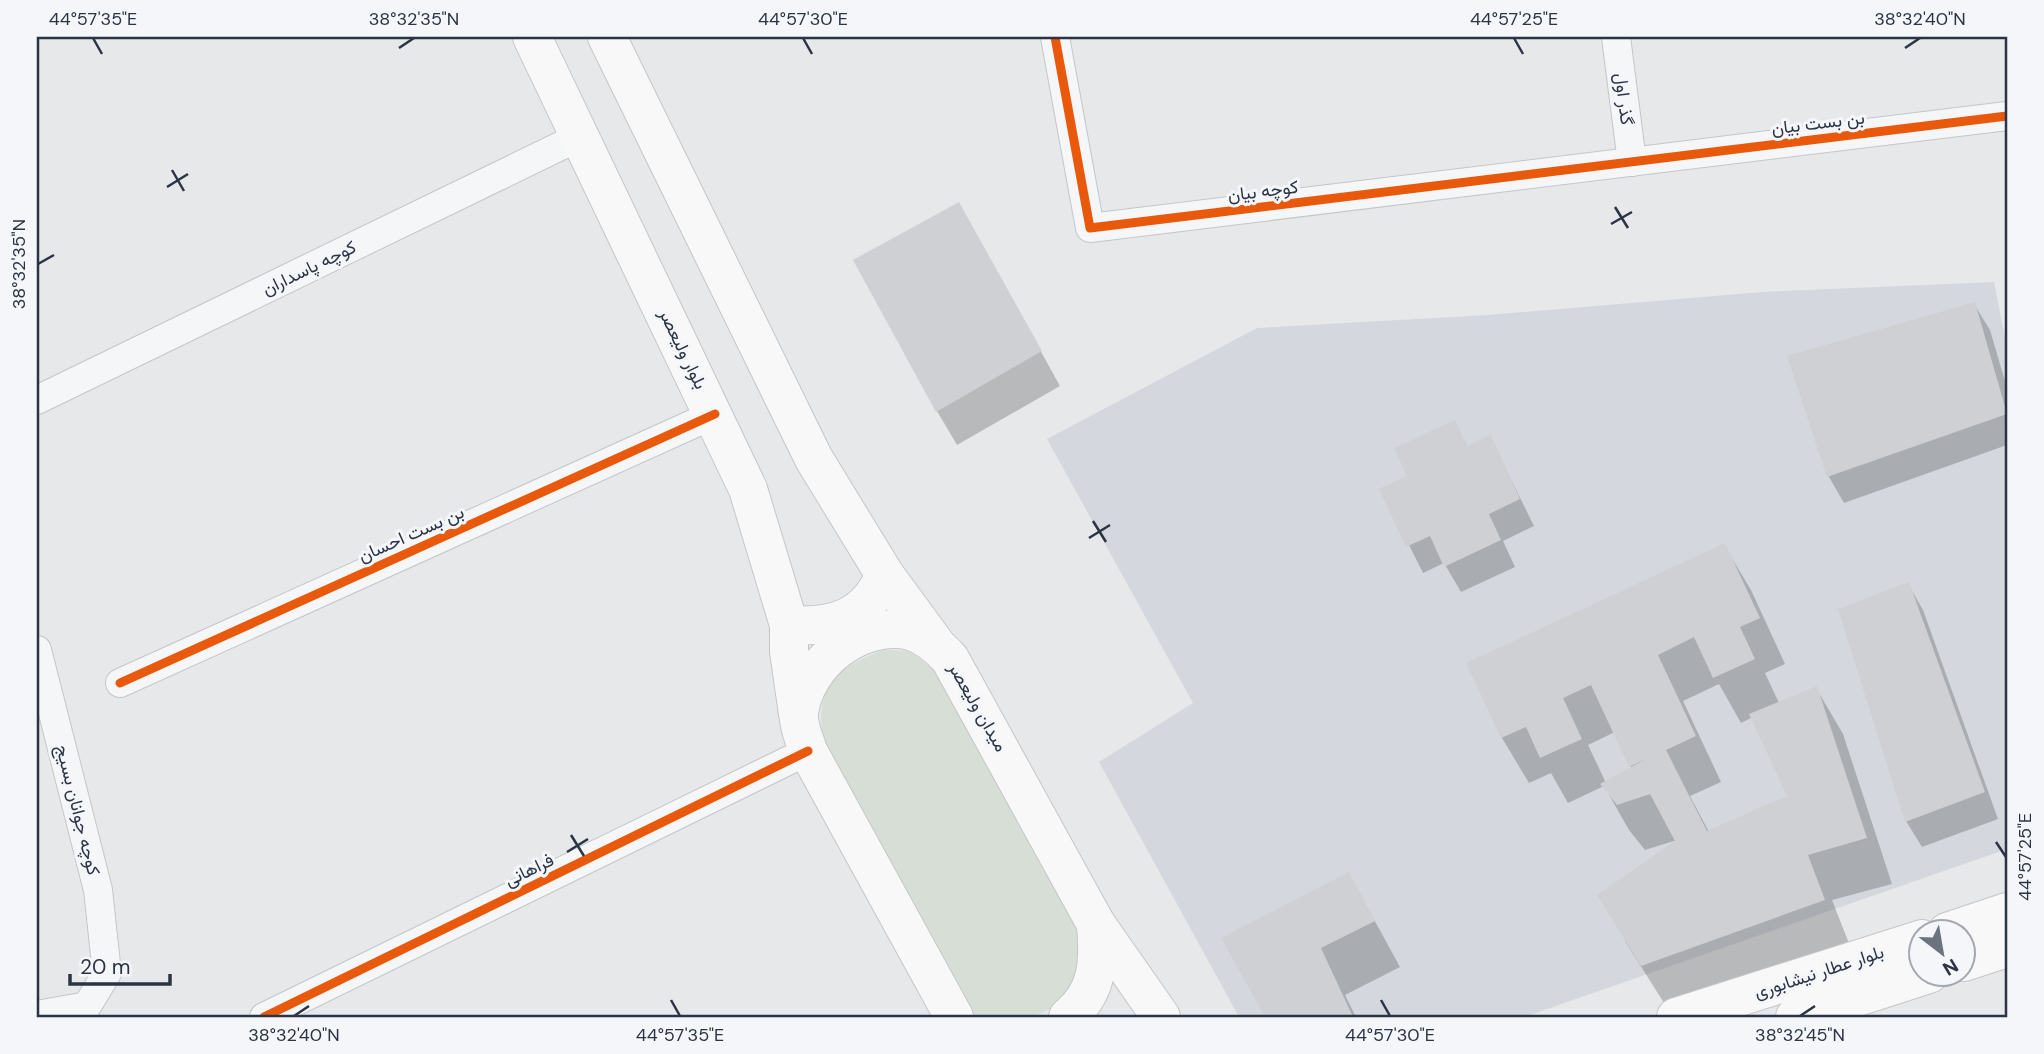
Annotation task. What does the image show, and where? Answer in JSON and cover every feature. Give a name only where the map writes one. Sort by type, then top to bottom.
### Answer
[{"type":"main road","name":"بلوار ولیعصر","points":[[532,37],[715,414],[748,489],[789,625],[789,652],[803,734]]},
{"type":"main road","points":[[607,37],[814,459],[885,575],[935,643]]},
{"type":"main road","points":[[789,625],[808,626],[844,619],[862,610],[876,595],[885,575]]},
{"type":"main road","name":"میدان ولیعصر","points":[[803,734],[804,689],[833,653],[856,637],[889,629],[912,632],[935,643],[950,659],[1096,924],[1100,962],[1093,987],[1068,1017]]},
{"type":"main road","points":[[803,734],[954,1017]]},
{"type":"main road","points":[[1978,922],[2007,912]]},
{"type":"main road","points":[[1096,924],[1158,1017]]},
{"type":"main road","name":"بلوار عطار نیشابوری","points":[[1676,1017],[1908,943]]},
{"type":"main road","points":[[1978,957],[2007,948]]},
{"type":"main road","name":"بلوار عطار نیشابوری","points":[[1795,1017],[1908,981]]},
{"type":"street","name":"کوچه بیان","points":[[1055,37],[1090,228],[1632,162]]},
{"type":"street","name":"گذر اول","points":[[1616,37],[1632,162]]},
{"type":"street","name":"بن بست بیان","points":[[1632,162],[2007,116]]},
{"type":"street","name":"کوچه پاسداران","points":[[37,400],[581,136]]},
{"type":"street","name":"بن بست احسان","points":[[120,683],[715,414]]},
{"type":"street","name":"کوچه جوانان بسیج","points":[[37,650],[98,890],[107,973],[88,1012]]},
{"type":"street","name":"فراهانی","points":[[264,1017],[803,734]]},
{"type":"street","points":[[37,1015],[88,1012]]},
{"type":"shaded area","points":[[1994,282],[2007,348],[2007,849],[1524,1017],[1239,1017],[1099,762],[1193,703],[1047,439],[1257,328],[1488,315],[1762,292]]},
{"type":"shaded area","points":[[883,650],[911,651],[937,673],[1074,919],[1085,956],[1078,981],[1059,1005],[1032,1017],[976,1017],[944,991],[824,745],[822,709],[830,684],[850,665]]},
{"type":"building","points":[[959,202],[1042,351],[936,412],[853,260]]},
{"type":"building","points":[[1975,302],[2007,414],[1827,477],[1787,356]]},
{"type":"building","points":[[1455,420],[1467,446],[1491,435],[1520,499],[1489,514],[1501,540],[1444,567],[1430,536],[1406,547],[1379,489],[1407,476],[1394,448]]},
{"type":"building","points":[[1725,543],[1760,618],[1740,627],[1755,659],[1713,678],[1694,637],[1658,655],[1696,736],[1666,750],[1707,831],[1787,796],[1749,714],[1817,686],[1867,838],[1808,855],[1825,900],[1641,966],[1597,895],[1675,841],[1650,794],[1617,805],[1600,784],[1646,759],[1629,767],[1591,685],[1563,698],[1582,739],[1540,758],[1526,727],[1501,738],[1466,663]]},
{"type":"building","points":[[1909,582],[1985,792],[1905,822],[1838,609]]},
{"type":"building","points":[[1349,872],[1375,921],[1321,948],[1353,1017],[1265,1017],[1221,938]]},
{"type":"cycle path","points":[[1055,37],[1090,228],[2007,116]]},
{"type":"cycle path","points":[[120,683],[715,414]]},
{"type":"cycle path","points":[[264,1017],[808,751]]}]
